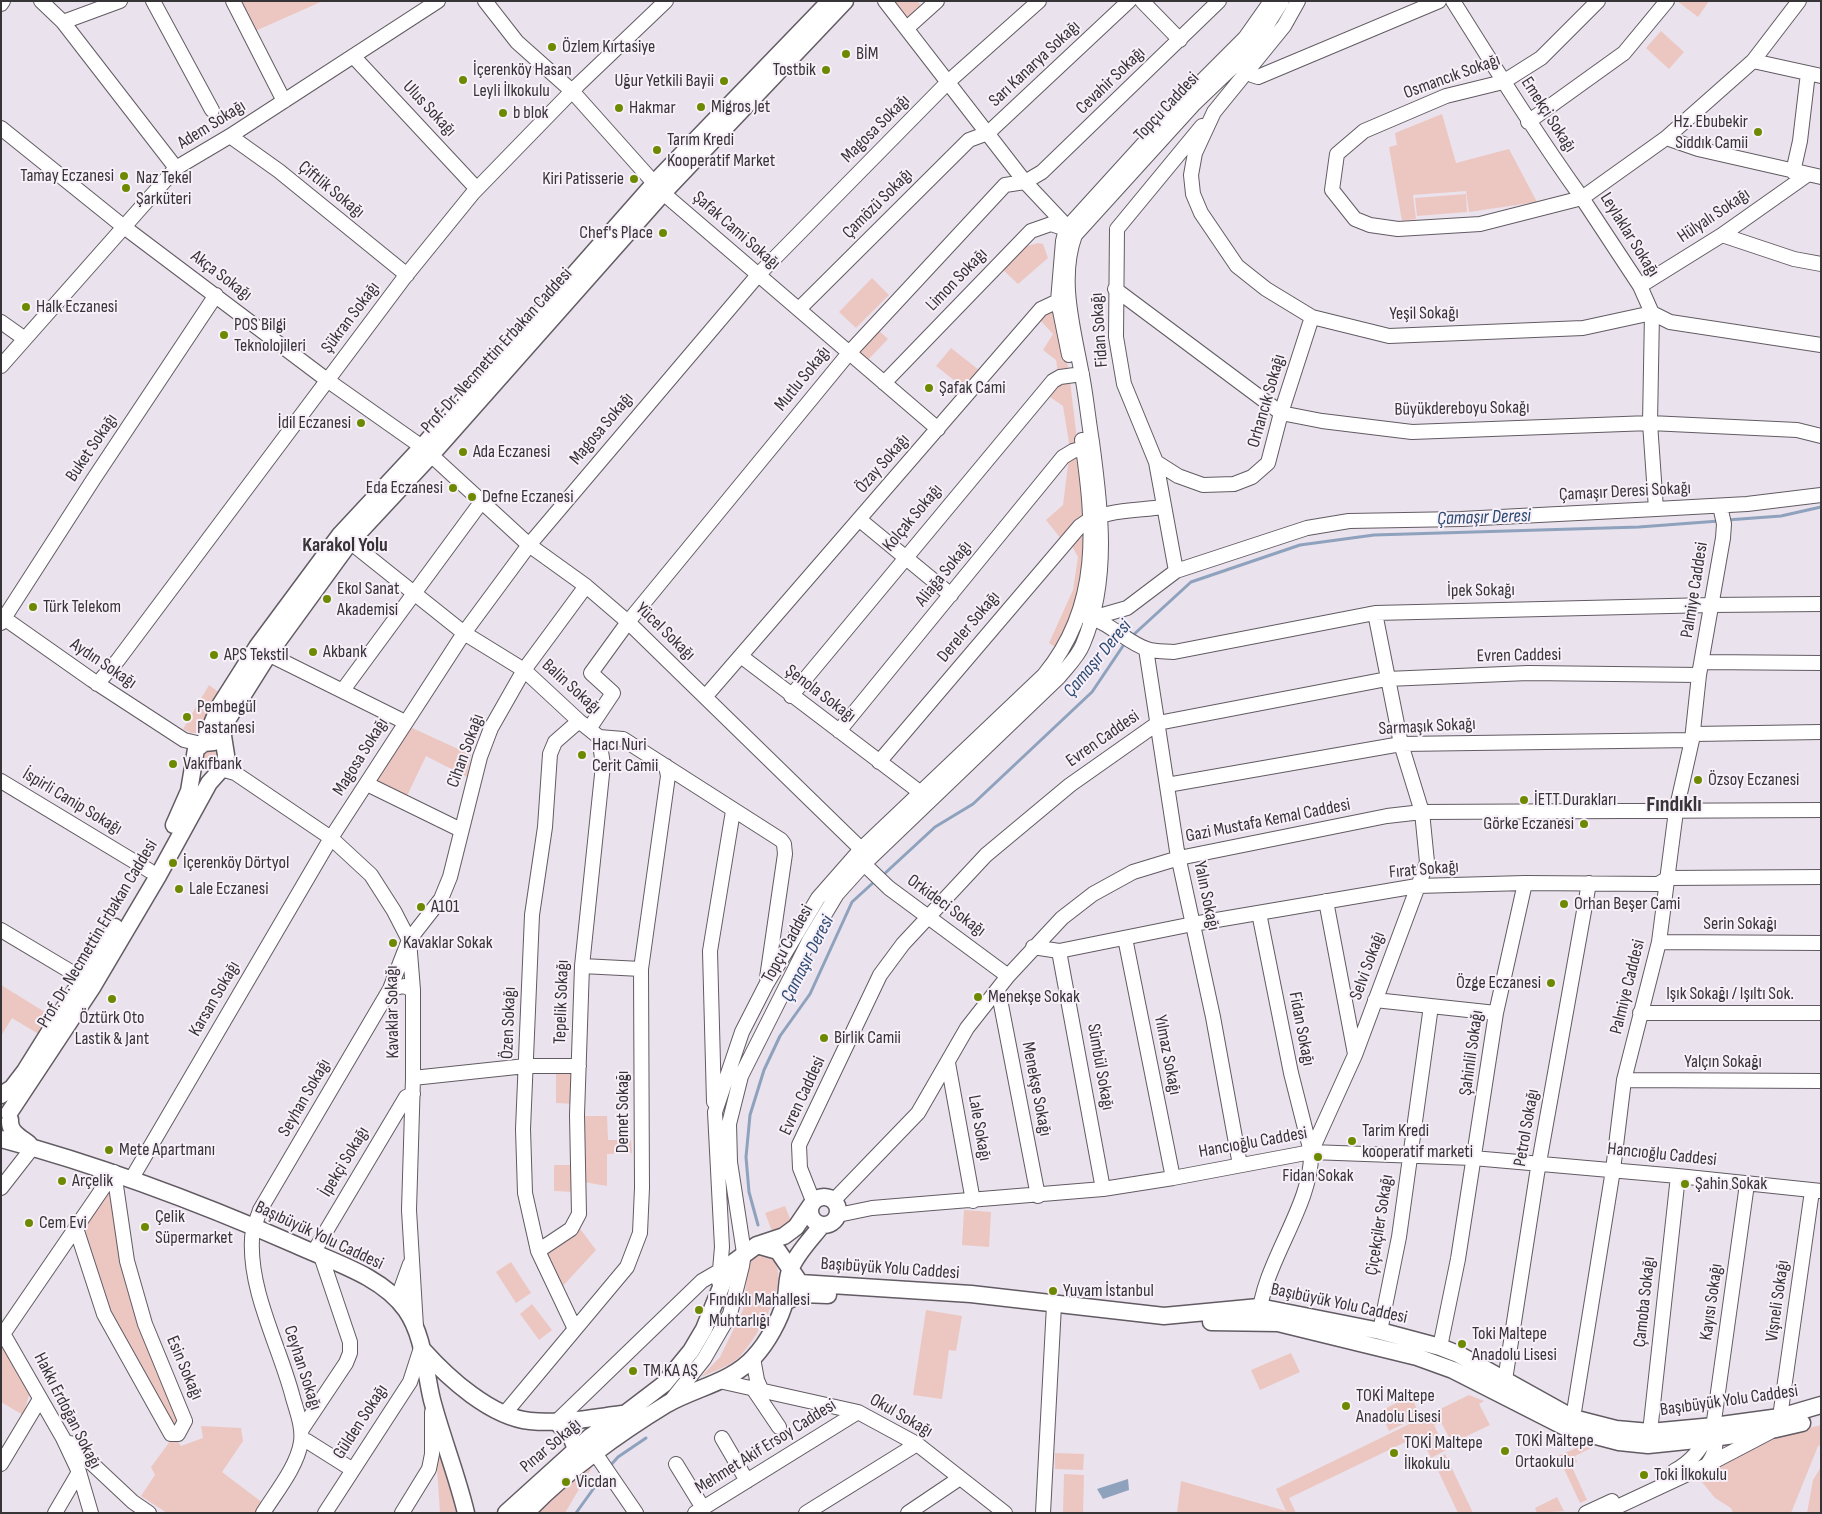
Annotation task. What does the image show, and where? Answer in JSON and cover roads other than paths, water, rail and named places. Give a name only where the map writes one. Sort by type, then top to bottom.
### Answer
[{"type":"main road","name":"Prof. Dr. Necmettin Erbakan Caddesi","points":[[1,1137],[6,1131],[7,1112],[93,986],[225,766],[224,725],[270,652],[350,542],[427,451],[659,188],[830,1]]},
{"type":"main road","name":"Prof. Dr. Necmettin Erbakan Caddesi","points":[[659,188],[845,1]]},
{"type":"main road","name":"Prof. Dr. Necmettin Erbakan Caddesi","points":[[1,1095],[12,1088],[25,1071],[150,871],[185,802],[193,777],[198,750],[219,707],[265,636],[300,586],[340,535],[427,451]]},
{"type":"main road","points":[[218,743],[225,766],[202,772],[198,750],[218,743]]},
{"type":"main road","points":[[7,1112],[13,1132],[33,1147]]},
{"type":"main road","name":"Başıbüyük Yolu Caddesi","points":[[1,1137],[132,1178],[254,1226],[375,1282],[397,1300],[416,1328],[421,1348],[438,1367],[465,1390],[505,1413],[528,1421],[556,1422],[626,1414]]},
{"type":"main road","points":[[626,1414],[664,1384],[691,1351],[704,1329],[730,1265],[750,1249],[790,1231],[826,1203]]},
{"type":"main road","points":[[822,1225],[812,1218],[826,1203]]},
{"type":"main road","points":[[526,1513],[558,1483],[595,1453],[669,1403],[719,1381],[753,1358],[774,1326],[785,1302],[791,1268],[822,1225],[831,1223],[826,1203]]},
{"type":"main road","name":"Başıbüyük Yolu Caddesi","points":[[750,1249],[778,1252],[800,1283],[971,1294],[1053,1309]]},
{"type":"main road","name":"Başıbüyük Yolu Caddesi","points":[[785,1302],[801,1294],[902,1297],[1053,1309],[1163,1322],[1259,1314],[1380,1332],[1440,1347],[1574,1418],[1616,1430],[1712,1435]]},
{"type":"main road","name":"Başıbüyük Yolu Caddesi","points":[[1259,1314],[1278,1322],[1430,1361],[1453,1370],[1569,1429],[1592,1437],[1648,1445],[1670,1443],[1821,1417]]},
{"type":"main road","points":[[421,1348],[433,1401],[467,1512]]},
{"type":"main road","name":"Başıbüyük Yolu Caddesi","points":[[1778,1423],[1821,1405]]},
{"type":"main road","name":"Pınar Sokağı","points":[[506,1513],[576,1449],[626,1414]]},
{"type":"main road","points":[[556,1422],[570,1434],[576,1449],[570,1467],[558,1483]]},
{"type":"street","points":[[41,1],[63,22],[176,168]]},
{"type":"street","points":[[63,22],[120,1]]},
{"type":"street","points":[[153,1],[212,110]]},
{"type":"street","points":[[233,1],[284,101]]},
{"type":"street","name":"Adem Sokağı","points":[[1,366],[26,340],[176,168],[230,136],[353,56],[418,6],[438,1]]},
{"type":"street","name":"Şafak Cami Sokağı","points":[[485,1],[517,42],[572,91],[659,188],[938,429]]},
{"type":"street","name":"Şükran Sokağı","points":[[97,684],[118,660],[407,275],[477,189],[572,91],[666,1]]},
{"type":"street","points":[[885,1],[1025,182],[1071,232],[1186,98],[1245,38],[1271,1]]},
{"type":"street","points":[[907,28],[937,1]]},
{"type":"street","name":"Magosa Sokağı","points":[[331,838],[367,784],[404,722],[464,633],[529,545],[758,275],[948,82],[1039,1]]},
{"type":"street","name":"Sarı Kanarya Sokağı","points":[[988,133],[1129,1]]},
{"type":"street","points":[[1142,1],[1180,40]]},
{"type":"street","name":"Cevahir Sokağı","points":[[1025,182],[1042,172],[1219,1]]},
{"type":"street","name":"Topçu Caddesi","points":[[669,1403],[704,1359],[730,1314],[750,1249],[730,1162],[728,1124],[741,1076],[810,939],[837,894],[1058,678],[1083,645],[1095,517],[1088,447],[1063,301],[1063,241],[1193,105],[1239,61],[1262,32],[1282,1]]},
{"type":"street","name":"Yeşil Sokağı","points":[[1298,1],[1284,26],[1214,112],[1195,153],[1191,175],[1193,194],[1201,213],[1237,266],[1266,289],[1312,317],[1390,336],[1583,328],[1652,313]]},
{"type":"street","points":[[1249,69],[1252,75],[1258,77],[1439,1]]},
{"type":"street","name":"Emekçi Sokağı","points":[[1453,1],[1528,122],[1582,198]]},
{"type":"street","name":"Osmancık Sokağı","points":[[1582,198],[1480,224],[1398,228],[1370,225],[1355,219],[1332,190],[1337,154],[1364,131],[1446,96],[1503,82],[1541,58],[1598,1]]},
{"type":"street","points":[[1528,122],[1624,53],[1668,1]]},
{"type":"street","name":"Leylaklar Sokağı","points":[[1652,313],[1640,286],[1582,198],[1666,138],[1753,61],[1798,1]]},
{"type":"street","name":"Ulus Sokağı","points":[[353,56],[477,189]]},
{"type":"street","points":[[1753,61],[1814,75],[1793,172]]},
{"type":"street","name":"Fidan Sokağı","points":[[1176,571],[1156,462],[1124,384],[1116,337],[1117,229],[1214,112]]},
{"type":"street","name":"Akça Sokağı","points":[[1,128],[124,227],[327,380],[427,451]]},
{"type":"street","name":"Çamözü Sokağı","points":[[798,310],[969,140],[988,133]]},
{"type":"street","name":"Çiftlik Sokağı","points":[[230,136],[279,171],[407,275]]},
{"type":"street","points":[[1666,138],[1698,149],[1814,176]]},
{"type":"street","name":"Hülyalı Sokağı","points":[[1640,286],[1814,176]]},
{"type":"street","name":"Mutlu Sokağı","points":[[589,729],[613,693],[591,673],[628,622],[849,353],[1005,185],[1025,182]]},
{"type":"street","name":"Limon Sokağı","points":[[884,383],[1031,231],[1051,224],[1071,232]]},
{"type":"street","points":[[1722,235],[1794,260],[1821,264]]},
{"type":"street","name":"Büyükdereboyu Sokağı","points":[[1115,289],[1281,413],[1322,421],[1412,432],[1650,423],[1797,430],[1821,436]]},
{"type":"street","name":"Buket Sokağı","points":[[2,619],[216,295]]},
{"type":"street","name":"Özay Sokağı","points":[[742,657],[1041,309],[1063,301]]},
{"type":"street","points":[[1656,509],[1650,423],[1652,313],[1670,322],[1821,346]]},
{"type":"street","name":"Orhancık Sokağı","points":[[1156,462],[1178,476],[1203,485],[1234,484],[1252,478],[1268,463],[1281,413],[1312,317]]},
{"type":"street","points":[[1,322],[26,340]]},
{"type":"street","name":"Kolçak Sokağı","points":[[791,696],[1053,380],[1077,374]]},
{"type":"street","name":"Aliağa Sokağı","points":[[839,731],[1063,457],[1073,451],[1088,447]]},
{"type":"street","name":"Yücel Sokağı","points":[[427,451],[529,545],[586,586],[628,622],[861,849]]},
{"type":"street","name":"Çamaşır Deresi Sokağı","points":[[1085,617],[1127,608],[1176,571],[1307,528],[1349,521],[1461,519],[1656,509],[1722,514],[1821,495]]},
{"type":"street","points":[[343,690],[482,501]]},
{"type":"street","points":[[1095,517],[1163,507]]},
{"type":"street","name":"Palmiye Caddesi","points":[[1574,1418],[1613,1170],[1624,1080],[1659,942],[1676,811],[1692,737],[1722,514]]},
{"type":"street","name":"Dereler Sokağı","points":[[879,762],[1080,526],[1095,517]]},
{"type":"street","points":[[860,520],[951,595]]},
{"type":"street","name":"Balin Sokağı","points":[[350,542],[464,633],[524,670],[589,729],[623,739],[781,840],[785,848],[766,985]]},
{"type":"street","name":"Cihan Sokağı","points":[[409,940],[441,899],[450,877],[480,757],[491,728],[524,670],[586,586]]},
{"type":"street","name":"İpek Sokağı","points":[[1146,649],[1174,652],[1375,613],[1821,604]]},
{"type":"street","name":"Selvi Sokağı","points":[[1259,1314],[1300,1203],[1311,1162],[1311,1152],[1355,1055],[1427,862],[1422,812],[1401,744],[1375,613]]},
{"type":"street","points":[[1085,617],[1118,631],[1146,649]]},
{"type":"street","name":"Topçu Caddesi","points":[[718,1294],[721,1270],[715,1112],[742,1032],[766,985],[818,898],[861,849],[1044,675],[1062,653],[1085,617]]},
{"type":"street","name":"Aydın Sokağı","points":[[2,619],[198,750]]},
{"type":"street","name":"Yalın Sokağı","points":[[1146,649],[1179,858],[1213,1017],[1240,1164]]},
{"type":"street","points":[[270,652],[274,657],[404,722]]},
{"type":"street","points":[[705,697],[742,657]]},
{"type":"street","name":"Şenola Sokağı","points":[[742,657],[921,793]]},
{"type":"street","name":"Evren Caddesi","points":[[826,1203],[800,1168],[799,1146],[880,975],[902,944],[986,855],[1070,785],[1158,723],[1387,678],[1701,669],[1821,663]]},
{"type":"street","name":"Tepelik Sokağı","points":[[538,1250],[572,1229],[579,1214],[577,1194],[582,966],[603,765],[589,729]]},
{"type":"street","name":"Özen Sokağı","points":[[575,1329],[538,1250],[525,1193],[523,1129],[532,915],[545,827],[550,754],[555,742],[589,729]]},
{"type":"street","name":"Sarmaşık Sokağı","points":[[1167,785],[1401,744],[1821,732]]},
{"type":"street","name":"Kavaklar Sokağı","points":[[225,766],[331,838],[370,875],[394,911],[409,940],[413,990],[414,1078],[410,1210],[412,1246],[409,1282],[397,1300]]},
{"type":"street","name":"Demet Sokağı","points":[[505,1413],[627,1267],[640,1233],[642,1188],[642,969],[668,776],[666,766]]},
{"type":"street","name":"İspirli Canip Sokağı","points":[[1,781],[150,871]]},
{"type":"street","points":[[367,784],[461,830]]},
{"type":"street","name":"Gazi Mustafa Kemal Caddesi","points":[[826,1203],[862,1171],[918,1113],[967,1028],[1033,946],[1062,918],[1093,894],[1133,872],[1179,858],[1378,818],[1422,812],[1821,810]]},
{"type":"street","points":[[715,1112],[710,951],[733,811]]},
{"type":"street","name":"Karsan Sokağı","points":[[132,1178],[331,838]]},
{"type":"street","name":"Orkideci Sokağı","points":[[866,867],[889,888],[1008,976]]},
{"type":"street","name":"Fırat Sokağı","points":[[1033,946],[1059,951],[1193,924],[1417,886],[1524,883],[1658,884],[1668,878],[1821,877]]},
{"type":"street","name":"Şahinlil Sokağı","points":[[1440,1347],[1458,1259],[1473,1158],[1482,1116],[1496,1013],[1524,883]]},
{"type":"street","name":"Petrol Sokağı","points":[[1505,1380],[1589,883]]},
{"type":"street","points":[[1326,901],[1355,1055]]},
{"type":"street","name":"Fidan Sokağı","points":[[1259,913],[1291,1073],[1311,1152]]},
{"type":"street","points":[[1,930],[83,979]]},
{"type":"street","name":"Yılmaz Sokağı","points":[[1125,938],[1173,1178]]},
{"type":"street","name":"Seyhan Sokağı","points":[[254,1226],[260,1210],[390,989],[409,940]]},
{"type":"street","name":"Serin Sokağı","points":[[1659,942],[1821,943]]},
{"type":"street","name":"Sümbül Sokağı","points":[[1059,951],[1103,1189]]},
{"type":"street","points":[[582,966],[642,969]]},
{"type":"street","points":[[390,989],[404,986],[413,990]]},
{"type":"street","name":"Menekşe Sokağı","points":[[998,989],[1038,1196]]},
{"type":"street","points":[[1375,1000],[1496,1013]]},
{"type":"street","name":"Çiçekçiler Sokağı","points":[[1380,1332],[1399,1237],[1431,1006]]},
{"type":"street","name":"Işık Sokağı / Işıltı Sok.","points":[[1640,1014],[1821,1013]]},
{"type":"street","name":"Lale Sokağı","points":[[948,1063],[973,1200]]},
{"type":"street","points":[[414,1078],[526,1066],[579,1066]]},
{"type":"street","name":"Yalçın Sokağı","points":[[1624,1080],[1821,1081]]},
{"type":"street","name":"İpekçi Sokağı","points":[[317,1254],[406,1097],[413,1094]]},
{"type":"street","points":[[1,1188],[33,1147]]},
{"type":"street","name":"Hancıoğlu Caddesi","points":[[826,1203],[872,1208],[1038,1196],[1103,1189],[1173,1178],[1311,1152],[1473,1158],[1678,1176],[1817,1191]]},
{"type":"street","points":[[2,1334],[114,1172]]},
{"type":"street","name":"Esin Sokağı","points":[[76,1228],[95,1289],[112,1331],[170,1434],[178,1434],[186,1421],[145,1324],[127,1261],[114,1172]]},
{"type":"street","name":"Çamoba Sokağı","points":[[1650,1432],[1678,1176]]},
{"type":"street","name":"Kayısı Sokağı","points":[[1707,1465],[1715,1454],[1712,1435],[1747,1184]]},
{"type":"street","name":"Vişneli Sokağı","points":[[1778,1423],[1817,1191]]},
{"type":"street","name":"Ceyhan Sokağı","points":[[254,1226],[252,1239],[254,1270],[268,1324],[290,1386],[302,1435]]},
{"type":"street","points":[[263,1513],[292,1466],[302,1435],[346,1363],[350,1353],[350,1342],[317,1254]]},
{"type":"street","points":[[556,1422],[702,1281],[721,1270]]},
{"type":"street","points":[[375,1282],[409,1282],[416,1328]]},
{"type":"street","points":[[1043,1513],[1053,1309]]},
{"type":"street","name":"Hakkı Erdoğan Sokağı","points":[[2,1334],[63,1438],[79,1472],[91,1513]]},
{"type":"street","name":"Gülden Sokağı","points":[[325,1513],[410,1382],[421,1348]]},
{"type":"street","points":[[753,1358],[757,1388],[779,1427]]},
{"type":"street","name":"Okul Sokağı","points":[[719,1381],[858,1412],[917,1444],[1005,1513]]},
{"type":"street","points":[[1,1464],[40,1399]]},
{"type":"street","points":[[402,1513],[429,1469],[432,1454],[433,1401]]},
{"type":"street","name":"Mehmet Akif Ersoy Caddesi","points":[[699,1510],[858,1412]]},
{"type":"street","points":[[1604,1513],[1707,1465],[1778,1423]]},
{"type":"street","points":[[302,1435],[307,1441],[353,1470]]},
{"type":"street","points":[[1586,1513],[1681,1468],[1695,1457],[1712,1435]]},
{"type":"street","points":[[63,1438],[133,1502],[149,1513]]},
{"type":"street","points":[[722,1438],[747,1481]]},
{"type":"street","points":[[1670,1443],[1680,1448],[1683,1455],[1681,1468]]},
{"type":"street","points":[[806,1513],[917,1444]]},
{"type":"street","points":[[595,1453],[636,1513]]},
{"type":"street","points":[[676,1464],[699,1510]]},
{"type":"street","points":[[55,1513],[79,1472]]},
{"type":"street","points":[[908,1513],[960,1478]]},
{"type":"water","points":[[1128,1479],[1129,1490],[1103,1499],[1097,1489]]},
{"type":"waterway","name":"Çamaşır Deresi","points":[[1727,520],[1781,516],[1821,507]]},
{"type":"waterway","name":"Çamaşır Deresi","points":[[1131,637],[1191,582],[1300,545],[1374,535],[1639,527],[1719,521]]},
{"type":"waterway","name":"Çamaşır Deresi","points":[[882,876],[935,827],[973,804],[1092,692],[1125,643]]},
{"type":"waterway","name":"Çamaşır Deresi","points":[[758,1225],[749,1192],[746,1157],[750,1115],[764,1070],[780,1036],[810,994],[852,902],[875,881]]},
{"type":"waterway","name":"Çamaşır Deresi","points":[[609,1467],[618,1457],[646,1438]]},
{"type":"waterway","name":"Çamaşır Deresi","points":[[576,1513],[604,1474]]},
{"type":"place","name":"Özlem Kırtasiye","points":[[552,47]]},
{"type":"place","name":"BİM","points":[[846,54]]},
{"type":"place","name":"Tostbik","points":[[826,70]]},
{"type":"place","name":"İçerenköy Hasan Leyli İlkokulu","points":[[463,80]]},
{"type":"place","name":"Uğur Yetkili Bayii","points":[[724,81]]},
{"type":"place","name":"Migros Jet","points":[[701,107]]},
{"type":"place","name":"Hakmar","points":[[619,108]]},
{"type":"place","name":"b blok","points":[[503,113]]},
{"type":"place","name":"Hz. Ebubekir Sıddık Camii","points":[[1758,132]]},
{"type":"place","name":"Tarım Kredi Kooperatif Market","points":[[657,150]]},
{"type":"place","name":"Tamay Eczanesi","points":[[124,176]]},
{"type":"place","name":"Kiri Patisserie","points":[[634,179]]},
{"type":"place","name":"Naz Tekel Şarküteri","points":[[126,188]]},
{"type":"place","name":"Chef's Place","points":[[663,233]]},
{"type":"place","name":"Halk Eczanesi","points":[[26,307]]},
{"type":"place","name":"POS Bilgi Teknolojileri","points":[[224,335]]},
{"type":"place","name":"Şafak Cami","points":[[929,388]]},
{"type":"place","name":"İdil Eczanesi","points":[[361,423]]},
{"type":"place","name":"Ada Eczanesi","points":[[463,452]]},
{"type":"place","name":"Eda Eczanesi","points":[[453,488]]},
{"type":"place","name":"Defne Eczanesi","points":[[472,497]]},
{"type":"place","name":"Ekol Sanat Akademisi","points":[[327,599]]},
{"type":"place","name":"Türk Telekom","points":[[33,607]]},
{"type":"place","name":"Akbank","points":[[313,652]]},
{"type":"place","name":"APS Tekstil","points":[[214,655]]},
{"type":"place","name":"Pembegül Pastanesi","points":[[187,717]]},
{"type":"place","name":"Hacı Nuri Cerit Camii","points":[[582,755]]},
{"type":"place","name":"Vakıfbank","points":[[173,764]]},
{"type":"place","name":"Özsoy Eczanesi","points":[[1698,780]]},
{"type":"place","name":"İETT Durakları","points":[[1524,800]]},
{"type":"place","name":"Görke Eczanesi","points":[[1584,824]]},
{"type":"place","name":"İçerenköy Dörtyol","points":[[173,863]]},
{"type":"place","name":"Lale Eczanesi","points":[[179,889]]},
{"type":"place","name":"Orhan Beşer Cami","points":[[1564,904]]},
{"type":"place","name":"A101","points":[[421,907]]},
{"type":"place","name":"Kavaklar Sokak","points":[[393,943]]},
{"type":"place","name":"Özge Eczanesi","points":[[1551,983]]},
{"type":"place","name":"Menekşe Sokak","points":[[978,997]]},
{"type":"place","name":"Öztürk Oto Lastik & Jant","points":[[112,999]]},
{"type":"place","name":"Birlik Camii","points":[[824,1038]]},
{"type":"place","name":"Tarim Kredi kooperatif marketi","points":[[1352,1141]]},
{"type":"place","name":"Mete Apartmanı","points":[[109,1150]]},
{"type":"place","name":"Fidan Sokak","points":[[1318,1157]]},
{"type":"place","name":"Arçelik","points":[[62,1181]]},
{"type":"place","name":"Şahin Sokak","points":[[1685,1184]]},
{"type":"place","name":"Cem Evi","points":[[29,1223]]},
{"type":"place","name":"Çelik Süpermarket","points":[[145,1227]]},
{"type":"place","name":"Yuvam İstanbul","points":[[1053,1291]]},
{"type":"place","name":"Fındıklı Mahallesi Muhtarlığı","points":[[699,1310]]},
{"type":"place","name":"Toki Maltepe Anadolu Lisesi","points":[[1462,1344]]},
{"type":"place","name":"TM KA AŞ","points":[[633,1371]]},
{"type":"place","name":"TOKİ Maltepe Anadolu Lisesi","points":[[1346,1406]]},
{"type":"place","name":"TOKİ Maltepe Ortaokulu","points":[[1505,1451]]},
{"type":"place","name":"TOKİ Maltepe İlkokulu","points":[[1394,1453]]},
{"type":"place","name":"Toki İlkokulu","points":[[1644,1475]]},
{"type":"place","name":"Vicdan","points":[[566,1482]]},
{"type":"district","name":"Karakol Yolu","points":[[345,546]]},
{"type":"district","name":"Fındıklı","points":[[1674,805]]}]
